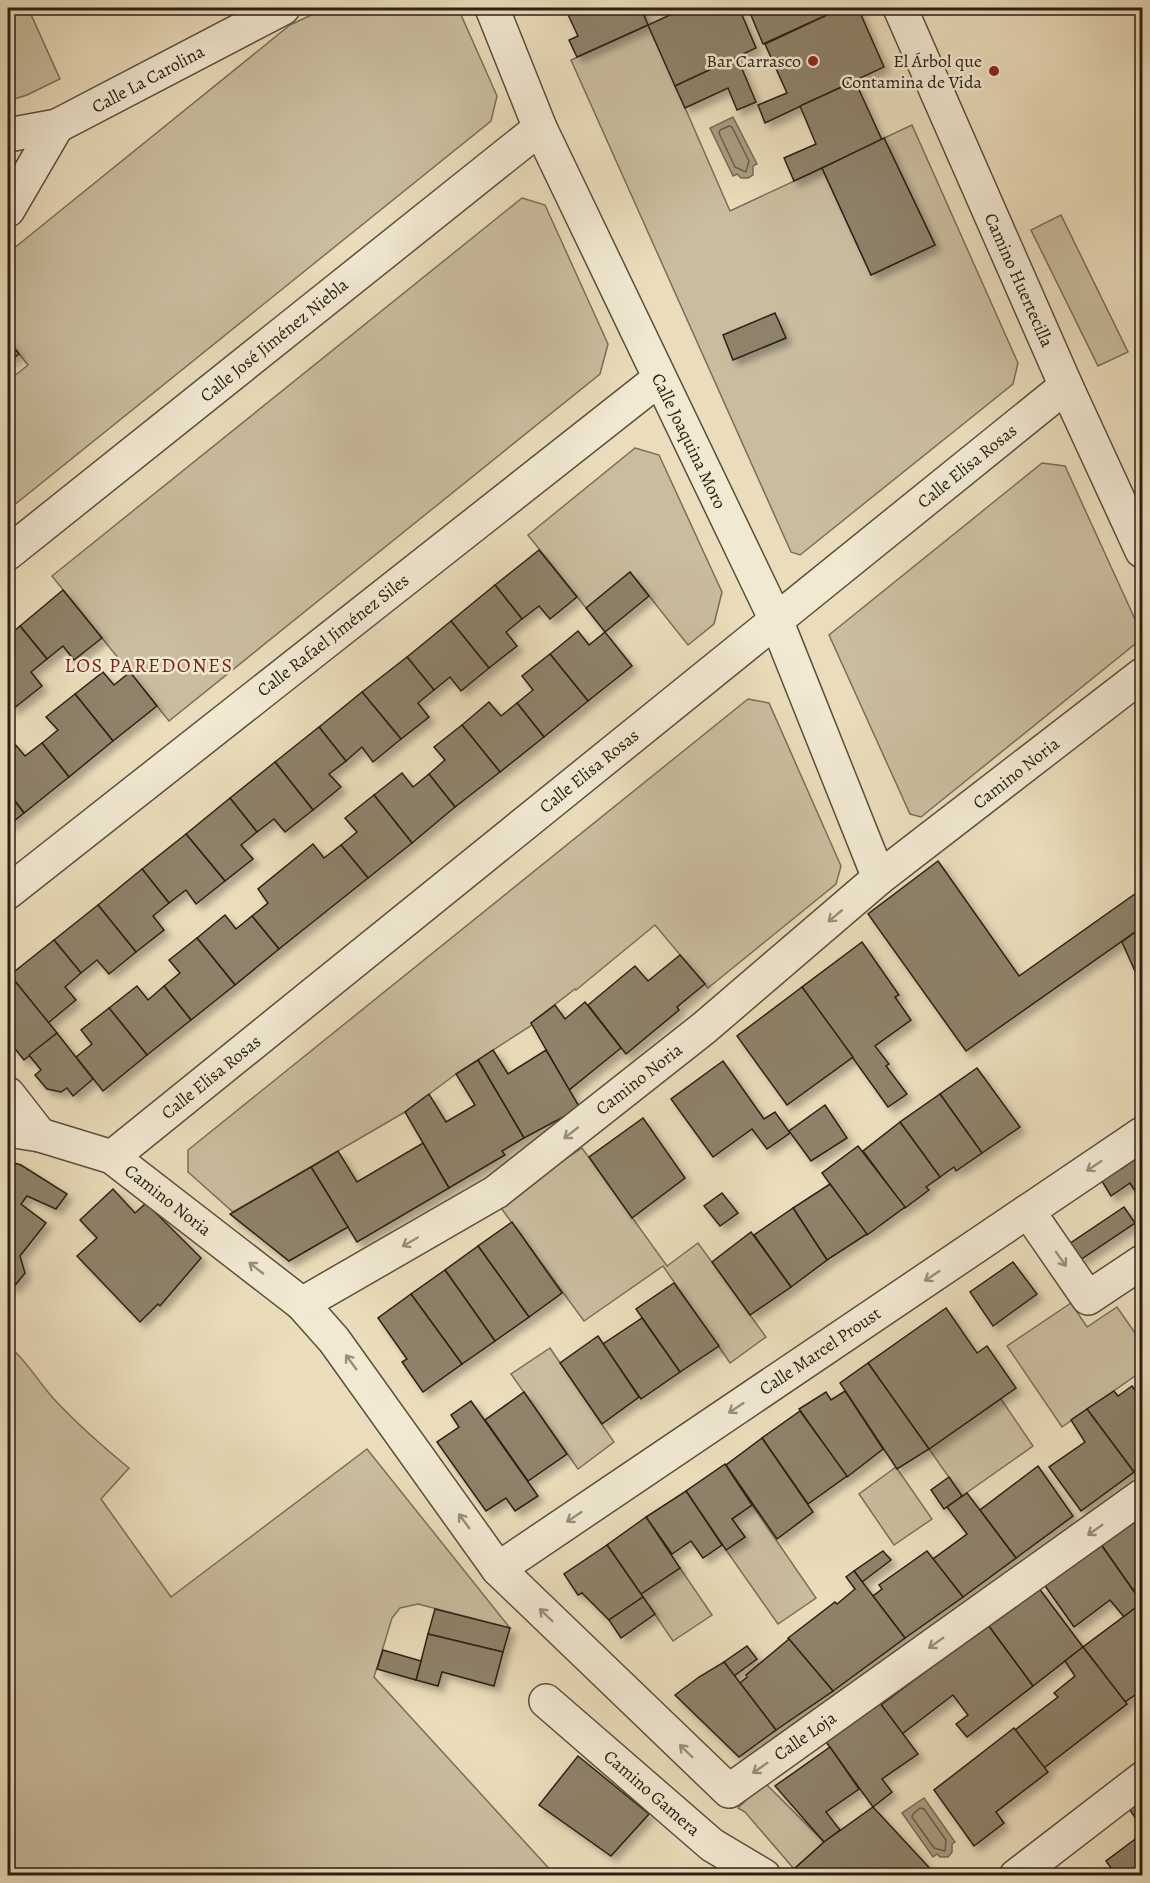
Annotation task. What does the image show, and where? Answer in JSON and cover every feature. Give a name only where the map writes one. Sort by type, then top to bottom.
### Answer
[{"type":"street","name":"Calle La Carolina","points":[[8,135],[57,126],[283,8]]},
{"type":"street","name":"Calle Joaquina Moro","points":[[492,8],[540,128],[776,620],[879,878]]},
{"type":"street","name":"Camino Huertecilla","points":[[900,8],[1066,386],[1143,551]]},
{"type":"street","points":[[8,210],[57,126]]},
{"type":"street","name":"Calle José Jiménez Niebla","points":[[8,552],[540,128]]},
{"type":"street","name":"Calle Rafael Jiménez Siles","points":[[8,892],[659,379]]},
{"type":"street","name":"Calle Elisa Rosas","points":[[112,1157],[1066,386]]},
{"type":"street","name":"Camino Noria","points":[[112,1157],[302,1304],[496,1192],[704,1028],[879,878],[1143,675]]},
{"type":"street","points":[[8,1094],[40,1135]]},
{"type":"street","points":[[8,1130],[40,1135],[112,1157]]},
{"type":"street","name":"Calle Marcel Proust","points":[[498,1569],[1143,1134]]},
{"type":"street","points":[[1028,1211],[1088,1298],[1143,1262]]},
{"type":"street","points":[[302,1304],[334,1340],[498,1569]]},
{"type":"street","name":"Calle Loja","points":[[498,1569],[729,1791],[1143,1496]]},
{"type":"street","name":"Camino Gamera","points":[[546,1701],[712,1845],[764,1875]]},
{"type":"street","points":[[1016,1875],[1143,1779]]},
{"type":"shaded area","points":[[8,8],[28,8],[60,79],[27,95],[8,101]]},
{"type":"shaded area","points":[[326,8],[458,8],[497,96],[491,121],[8,510],[8,381],[28,365],[8,340],[8,253],[290,25]]},
{"type":"shaded area","points":[[641,8],[685,8],[649,25],[730,211],[822,168],[871,275],[935,245],[884,138],[912,125],[1018,363],[1013,384],[800,555],[791,552],[571,60],[648,25]]},
{"type":"shaded area","points":[[522,198],[545,205],[608,344],[600,374],[169,721],[52,576]]},
{"type":"shaded area","points":[[1061,215],[1128,352],[1098,366],[1031,230]]},
{"type":"shaded area","points":[[635,448],[659,455],[722,592],[714,624],[688,645],[630,572],[586,608],[528,535]]},
{"type":"shaded area","points":[[1042,463],[1065,466],[1139,628],[1135,644],[921,817],[910,814],[829,635]]},
{"type":"shaded area","points":[[748,699],[769,703],[841,866],[836,884],[708,988],[655,925],[576,990],[531,1023],[532,1025],[456,1074],[405,1112],[233,1212],[188,1172],[188,1150]]},
{"type":"shaded area","points":[[582,1148],[667,1266],[698,1243],[766,1337],[730,1363],[663,1266],[584,1321],[498,1204]]},
{"type":"shaded area","points":[[1071,1303],[1087,1327],[1117,1307],[1142,1343],[1142,1371],[1062,1427],[1007,1346]]},
{"type":"shaded area","points":[[8,1345],[21,1357],[62,1408],[129,1468],[101,1499],[171,1597],[367,1449],[510,1628],[418,1604],[400,1608],[392,1618],[374,1677],[555,1875],[8,1875]]},
{"type":"shaded area","points":[[550,1348],[614,1442],[578,1469],[511,1374]]},
{"type":"shaded area","points":[[1001,1399],[1033,1446],[962,1496],[929,1449]]},
{"type":"shaded area","points":[[896,1467],[932,1519],[894,1545],[859,1494]]},
{"type":"shaded area","points":[[752,1505],[816,1598],[778,1624],[726,1550],[745,1537],[732,1519]]},
{"type":"shaded area","points":[[680,1568],[712,1615],[673,1641],[641,1594]]},
{"type":"shaded area","points":[[764,1782],[824,1842],[794,1869],[745,1812],[738,1808]]},
{"type":"water","points":[[733,117],[757,164],[753,166],[753,175],[748,178],[741,178],[737,174],[733,176],[710,128]]},
{"type":"water","points":[[924,1798],[955,1842],[952,1844],[952,1852],[948,1857],[940,1857],[937,1854],[933,1857],[902,1813]]},
{"type":"building","points":[[565,8],[641,8],[648,25],[577,57],[569,40],[578,36]]},
{"type":"building","points":[[685,8],[739,8],[756,48],[675,86],[648,25]]},
{"type":"building","points":[[748,8],[842,8],[763,44]]},
{"type":"building","points":[[842,8],[858,8],[884,67],[765,123],[758,105],[787,93],[765,44]]},
{"type":"building","points":[[737,57],[756,102],[737,110],[728,88],[685,108],[675,86]]},
{"type":"building","points":[[855,81],[882,140],[794,181],[784,158],[816,144],[800,106]]},
{"type":"building","points":[[884,138],[935,245],[871,275],[822,168]]},
{"type":"building","points":[[775,313],[786,338],[733,360],[723,335]]},
{"type":"building","points":[[8,340],[19,354],[8,363]]},
{"type":"building","points":[[539,550],[577,597],[550,619],[539,606],[522,619],[495,585]]},
{"type":"building","points":[[630,572],[649,596],[605,632],[586,608]]},
{"type":"building","points":[[495,585],[522,619],[506,632],[517,646],[489,668],[451,621]]},
{"type":"building","points":[[63,590],[102,638],[74,660],[63,646],[47,659],[20,626]]},
{"type":"building","points":[[451,621],[489,668],[461,691],[450,677],[434,690],[407,657]]},
{"type":"building","points":[[20,626],[47,659],[31,672],[42,686],[13,709],[8,702],[8,636]]},
{"type":"building","points":[[578,631],[589,645],[605,632],[632,666],[588,701],[550,654]]},
{"type":"building","points":[[550,654],[588,701],[544,737],[517,703],[533,690],[522,676]]},
{"type":"building","points":[[407,657],[434,690],[418,703],[429,717],[401,739],[362,692]]},
{"type":"building","points":[[103,672],[114,685],[130,672],[157,706],[113,741],[75,694]]},
{"type":"building","points":[[362,692],[401,739],[373,762],[362,747],[346,761],[319,727]]},
{"type":"building","points":[[75,694],[113,741],[69,777],[42,743],[58,730],[46,717]]},
{"type":"building","points":[[489,702],[501,716],[517,703],[544,737],[500,772],[462,725]]},
{"type":"building","points":[[462,725],[500,772],[455,807],[429,774],[445,760],[434,747]]},
{"type":"building","points":[[319,727],[346,761],[329,774],[341,787],[313,810],[275,762]]},
{"type":"building","points":[[14,743],[25,756],[42,743],[69,777],[24,813],[8,792],[8,748]]},
{"type":"building","points":[[275,762],[313,810],[285,832],[274,819],[257,832],[230,798]]},
{"type":"building","points":[[402,773],[413,787],[429,774],[455,807],[412,843],[374,795]]},
{"type":"building","points":[[8,792],[24,813],[8,826]]},
{"type":"building","points":[[374,795],[412,843],[368,878],[341,845],[357,832],[345,818]]},
{"type":"building","points":[[230,798],[257,832],[241,845],[253,859],[225,881],[186,834]]},
{"type":"building","points":[[186,834],[225,881],[196,904],[186,890],[169,903],[142,869]]},
{"type":"building","points":[[313,844],[324,858],[341,845],[368,878],[279,949],[252,916],[268,903],[258,889]]},
{"type":"building","points":[[938,861],[1019,976],[1142,889],[1142,927],[966,1051],[868,914]]},
{"type":"building","points":[[142,869],[169,903],[153,916],[164,930],[136,952],[98,905]]},
{"type":"building","points":[[98,905],[136,952],[109,974],[97,960],[81,973],[54,940]]},
{"type":"building","points":[[225,915],[236,929],[252,916],[279,949],[235,985],[197,938]]},
{"type":"building","points":[[1142,927],[1142,987],[1122,942]]},
{"type":"building","points":[[197,938],[235,985],[191,1020],[164,986],[180,973],[169,960]]},
{"type":"building","points":[[54,940],[81,973],[65,987],[76,1000],[48,1023],[10,975]]},
{"type":"building","points":[[862,942],[899,995],[895,997],[911,1020],[875,1046],[889,1064],[886,1066],[907,1094],[888,1107],[802,987]]},
{"type":"building","points":[[680,955],[705,984],[677,1007],[679,1010],[626,1054],[588,1005],[635,966],[648,981]]},
{"type":"building","points":[[10,975],[57,1033],[24,1060],[8,1040],[8,977]]},
{"type":"building","points":[[137,986],[148,1000],[164,986],[191,1020],[147,1055],[109,1008]]},
{"type":"building","points":[[802,987],[853,1057],[787,1105],[737,1036]]},
{"type":"building","points":[[585,1002],[621,1048],[569,1090],[531,1023],[555,1005],[565,1019]]},
{"type":"building","points":[[109,1008],[147,1055],[103,1091],[76,1057],[92,1044],[81,1030]]},
{"type":"building","points":[[57,1033],[93,1079],[73,1096],[67,1088],[61,1092],[47,1089],[35,1075],[41,1070],[29,1055]]},
{"type":"building","points":[[493,1050],[508,1074],[546,1050],[580,1108],[524,1138],[478,1060]]},
{"type":"building","points":[[478,1060],[524,1138],[502,1151],[505,1155],[449,1188],[405,1112],[429,1094],[446,1122],[475,1105],[456,1074]]},
{"type":"building","points":[[723,1061],[764,1119],[775,1112],[790,1133],[767,1149],[752,1129],[713,1157],[671,1099]]},
{"type":"building","points":[[977,1068],[1020,1127],[982,1153],[940,1094]]},
{"type":"building","points":[[940,1094],[982,1153],[956,1171],[954,1167],[940,1177],[900,1122]]},
{"type":"building","points":[[825,1105],[847,1138],[811,1161],[789,1131]]},
{"type":"building","points":[[643,1118],[685,1178],[632,1218],[589,1157]]},
{"type":"building","points":[[900,1122],[940,1177],[926,1187],[929,1190],[905,1208],[863,1151]]},
{"type":"building","points":[[423,1143],[449,1188],[357,1242],[311,1167],[338,1151],[357,1182]]},
{"type":"building","points":[[858,1146],[905,1207],[867,1235],[822,1173]]},
{"type":"building","points":[[1142,1154],[1142,1202],[1130,1183],[1111,1196],[1100,1178],[1118,1165],[1121,1169]]},
{"type":"building","points":[[8,1161],[21,1165],[67,1194],[56,1209],[27,1196],[21,1204],[46,1223],[20,1256],[25,1273],[13,1288],[8,1284]]},
{"type":"building","points":[[311,1167],[348,1227],[289,1261],[230,1214]]},
{"type":"building","points":[[830,1184],[867,1234],[827,1260],[793,1208]]},
{"type":"building","points":[[113,1189],[135,1213],[146,1203],[201,1258],[160,1306],[158,1304],[140,1322],[77,1256],[97,1238],[80,1220]]},
{"type":"building","points":[[722,1193],[738,1213],[720,1226],[704,1206]]},
{"type":"building","points":[[1124,1207],[1135,1223],[1080,1260],[1069,1244]]},
{"type":"building","points":[[793,1208],[827,1260],[791,1287],[754,1235]]},
{"type":"building","points":[[512,1222],[562,1293],[529,1317],[478,1246]]},
{"type":"building","points":[[751,1232],[791,1287],[750,1315],[712,1262]]},
{"type":"building","points":[[478,1246],[529,1317],[495,1341],[445,1270]]},
{"type":"building","points":[[1013,1262],[1037,1294],[993,1326],[970,1292]]},
{"type":"building","points":[[445,1270],[495,1341],[462,1364],[411,1294]]},
{"type":"building","points":[[674,1283],[719,1346],[680,1372],[636,1309]]},
{"type":"building","points":[[411,1294],[462,1364],[423,1392],[402,1362],[407,1359],[378,1318]]},
{"type":"building","points":[[946,1308],[977,1353],[987,1346],[1016,1388],[929,1449],[868,1363]]},
{"type":"building","points":[[642,1318],[680,1372],[641,1399],[603,1344]]},
{"type":"building","points":[[598,1336],[639,1397],[602,1424],[560,1363]]},
{"type":"building","points":[[868,1363],[929,1449],[897,1469],[840,1383]]},
{"type":"building","points":[[1132,1386],[1142,1400],[1142,1466],[1134,1472],[1087,1409],[1114,1391],[1118,1396]]},
{"type":"building","points":[[845,1391],[883,1449],[847,1477],[799,1409],[826,1392],[831,1400]]},
{"type":"building","points":[[524,1392],[567,1454],[528,1481],[485,1420]]},
{"type":"building","points":[[471,1401],[538,1496],[515,1511],[506,1498],[486,1511],[437,1442],[459,1427],[451,1415]]},
{"type":"building","points":[[1087,1409],[1134,1472],[1081,1511],[1049,1467],[1085,1442],[1071,1420]]},
{"type":"building","points":[[800,1411],[847,1476],[808,1504],[762,1438]]},
{"type":"building","points":[[762,1438],[813,1512],[777,1539],[726,1465]]},
{"type":"building","points":[[725,1464],[752,1505],[732,1519],[745,1537],[726,1550],[686,1491]]},
{"type":"building","points":[[1038,1466],[1073,1516],[1016,1558],[980,1510]]},
{"type":"building","points":[[949,1477],[962,1496],[944,1509],[931,1490]]},
{"type":"building","points":[[686,1491],[722,1545],[703,1558],[691,1541],[672,1554],[646,1517]]},
{"type":"building","points":[[967,1493],[1016,1558],[963,1597],[933,1559],[967,1534],[947,1507]]},
{"type":"building","points":[[1142,1512],[1142,1583],[1133,1590],[1100,1543]]},
{"type":"building","points":[[646,1517],[680,1568],[641,1594],[607,1545]]},
{"type":"building","points":[[1100,1543],[1142,1603],[1124,1617],[1110,1600],[1074,1627],[1043,1583]]},
{"type":"building","points":[[607,1545],[643,1597],[609,1620],[582,1593],[578,1595],[564,1574]]},
{"type":"building","points":[[883,1551],[891,1560],[862,1582],[854,1571]]},
{"type":"building","points":[[927,1551],[963,1597],[905,1638],[873,1596],[882,1589],[879,1585]]},
{"type":"building","points":[[854,1571],[905,1638],[833,1691],[788,1638],[855,1589],[846,1577]]},
{"type":"building","points":[[1038,1587],[1083,1647],[1033,1686],[988,1625]]},
{"type":"building","points":[[643,1597],[655,1614],[621,1638],[609,1620]]},
{"type":"building","points":[[1142,1603],[1142,1690],[1125,1702],[1083,1647]]},
{"type":"building","points":[[435,1609],[510,1628],[503,1652],[428,1634]]},
{"type":"building","points":[[988,1625],[1033,1686],[967,1737],[956,1724],[968,1715],[953,1695],[902,1734],[881,1705]]},
{"type":"building","points":[[428,1634],[503,1652],[494,1686],[442,1672],[438,1686],[416,1680]]},
{"type":"building","points":[[789,1639],[833,1691],[776,1730],[740,1683],[747,1677],[746,1675]]},
{"type":"building","points":[[747,1646],[757,1659],[734,1676],[724,1662]]},
{"type":"building","points":[[1083,1647],[1127,1704],[1044,1768],[1015,1730],[1058,1697],[1054,1693],[1075,1676],[1065,1661]]},
{"type":"building","points":[[383,1650],[421,1661],[416,1680],[377,1669]]},
{"type":"building","points":[[724,1662],[776,1730],[739,1757],[675,1695]]},
{"type":"building","points":[[880,1703],[918,1754],[882,1779],[892,1792],[873,1807],[826,1742]]},
{"type":"building","points":[[1014,1728],[1048,1772],[996,1812],[1004,1823],[974,1846],[934,1790]]},
{"type":"building","points":[[830,1747],[859,1789],[826,1812],[840,1830],[824,1842],[775,1786]]},
{"type":"building","points":[[578,1756],[649,1814],[611,1856],[539,1805]]},
{"type":"building","points":[[1142,1799],[1142,1827],[1129,1809]]},
{"type":"building","points":[[873,1807],[937,1876],[804,1876],[794,1869],[824,1842]]},
{"type":"building","points":[[1142,1834],[1142,1876],[1109,1876],[1114,1872],[1106,1861]]},
{"type":"place","name":"Bar Carrasco","points":[[813,61]]},
{"type":"place","name":"El Árbol que Contamina de Vida","points":[[994,71]]},
{"type":"district","name":"LOS PAREDONES","points":[[149,665]]}]
